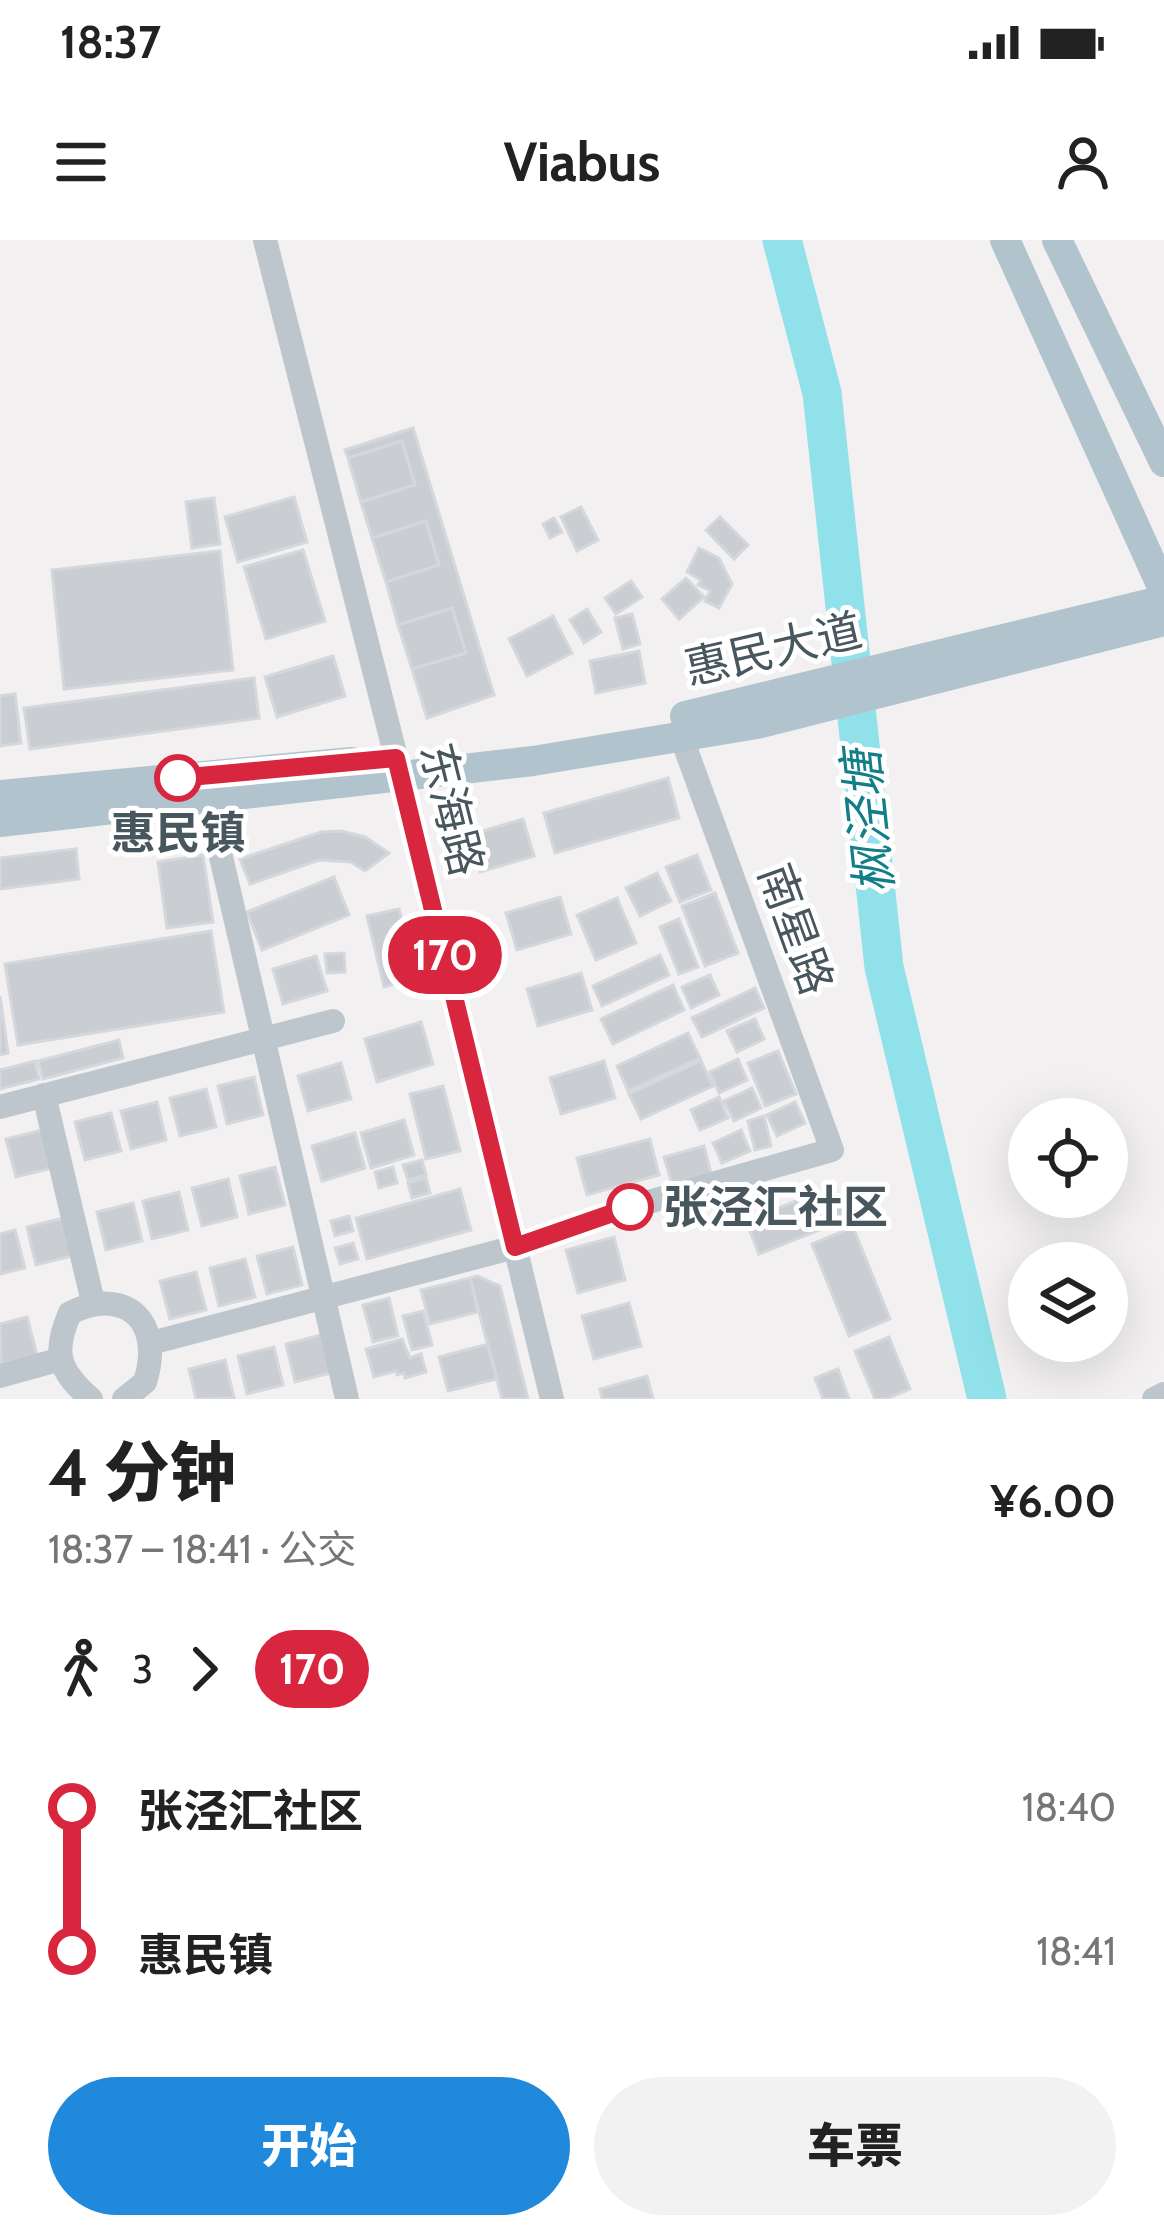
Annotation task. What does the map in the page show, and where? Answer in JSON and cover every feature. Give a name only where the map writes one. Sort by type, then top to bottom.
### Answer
[{"type":"main road","points":[[1005,240],[1164,596]]},
{"type":"main road","points":[[1057,240],[1164,462]]},
{"type":"main road","name":"惠民大道","points":[[918,673],[1164,596]]},
{"type":"main road","name":"惠民大道","points":[[399,767],[533,761],[681,736],[918,673],[1164,621]]},
{"type":"main road","name":"惠民大道","points":[[399,767],[756,713]]},
{"type":"main road","points":[[0,795],[399,767]]},
{"type":"main road","points":[[0,822],[399,767]]},
{"type":"street","name":"东海路","points":[[266,240],[552,1399]]},
{"type":"street","name":"南星路","points":[[515,1247],[631,1207],[832,1150],[681,736]]},
{"type":"street","points":[[218,844],[347,1399]]},
{"type":"street","points":[[0,1107],[333,1021]]},
{"type":"street","points":[[44,1095],[93,1302]]},
{"type":"street","points":[[152,1343],[515,1247]]},
{"type":"street","points":[[92,1399],[70,1381],[59,1337],[70,1313],[93,1302],[110,1301],[127,1307],[144,1323],[152,1343],[145,1382],[124,1399]]},
{"type":"street","points":[[0,1376],[61,1359]]},
{"type":"street","points":[[1154,1399],[1164,1394]]},
{"type":"building","points":[[413,428],[494,695],[427,718],[412,669],[466,653],[452,608],[398,625],[386,582],[439,565],[426,521],[372,538],[361,502],[415,485],[402,441],[348,458],[345,450]]},
{"type":"building","points":[[402,441],[415,485],[361,502],[348,458]]},
{"type":"building","points":[[294,497],[307,542],[238,562],[225,517]]},
{"type":"building","points":[[214,498],[220,544],[192,548],[186,502]]},
{"type":"building","points":[[581,507],[598,540],[577,551],[561,517]]},
{"type":"building","points":[[720,517],[748,545],[734,559],[706,530]]},
{"type":"building","points":[[554,518],[562,532],[550,538],[543,524]]},
{"type":"building","points":[[426,521],[439,565],[386,582],[372,538]]},
{"type":"building","points":[[699,548],[719,558],[732,584],[719,608],[705,601],[710,591],[687,572]]},
{"type":"building","points":[[303,550],[325,621],[266,639],[244,567]]},
{"type":"building","points":[[220,551],[233,670],[64,689],[52,570]]},
{"type":"building","points":[[686,578],[704,597],[679,619],[662,599]]},
{"type":"building","points":[[631,581],[642,597],[616,614],[605,598]]},
{"type":"building","points":[[452,608],[466,653],[412,669],[398,625]]},
{"type":"building","points":[[587,609],[601,632],[584,643],[570,620]]},
{"type":"building","points":[[632,614],[640,644],[623,649],[615,618]]},
{"type":"building","points":[[553,616],[572,653],[527,676],[509,639]]},
{"type":"building","points":[[639,651],[645,683],[596,693],[590,661]]},
{"type":"building","points":[[333,656],[345,696],[277,717],[265,677]]},
{"type":"building","points":[[254,678],[259,718],[30,749],[24,708]]},
{"type":"building","points":[[15,694],[21,743],[0,746],[0,696]]},
{"type":"building","points":[[668,778],[679,818],[555,853],[544,813]]},
{"type":"building","points":[[523,819],[534,856],[480,872],[470,835]]},
{"type":"building","points":[[321,832],[365,837],[389,853],[365,871],[351,862],[319,860],[250,884],[240,859]]},
{"type":"building","points":[[76,849],[79,879],[0,889],[0,858]]},
{"type":"building","points":[[203,855],[213,922],[167,928],[158,862]]},
{"type":"building","points":[[697,855],[711,890],[680,902],[666,867]]},
{"type":"building","points":[[657,873],[671,901],[640,916],[626,888]]},
{"type":"building","points":[[334,877],[349,915],[262,950],[247,912]]},
{"type":"building","points":[[715,893],[738,953],[705,966],[682,906]]},
{"type":"building","points":[[560,897],[571,934],[517,950],[506,913]]},
{"type":"building","points":[[617,898],[636,943],[596,960],[577,915]]},
{"type":"building","points":[[399,909],[416,979],[384,987],[367,916]]},
{"type":"building","points":[[679,919],[698,967],[679,974],[660,927]]},
{"type":"building","points":[[211,931],[224,1012],[18,1045],[5,964]]},
{"type":"building","points":[[344,953],[345,972],[327,973],[325,954]]},
{"type":"building","points":[[660,955],[669,975],[602,1006],[593,986]]},
{"type":"building","points":[[316,956],[327,991],[283,1004],[273,969]]},
{"type":"building","points":[[581,973],[592,1010],[538,1026],[527,989]]},
{"type":"building","points":[[710,975],[719,995],[691,1008],[682,987]]},
{"type":"building","points":[[673,985],[684,1010],[613,1044],[601,1019]]},
{"type":"building","points":[[755,988],[764,1008],[702,1037],[692,1018]]},
{"type":"building","points":[[0,996],[8,1053],[0,1055]]},
{"type":"building","points":[[755,1019],[764,1039],[737,1052],[727,1031]]},
{"type":"building","points":[[421,1022],[433,1064],[377,1082],[365,1039]]},
{"type":"building","points":[[688,1033],[700,1058],[628,1091],[617,1066]]},
{"type":"building","points":[[119,1040],[123,1058],[43,1079],[38,1061]]},
{"type":"building","points":[[778,1051],[796,1094],[765,1106],[748,1063]]},
{"type":"building","points":[[738,1059],[747,1080],[719,1093],[710,1072]]},
{"type":"building","points":[[35,1061],[39,1079],[0,1089],[0,1070]]},
{"type":"building","points":[[604,1061],[615,1098],[561,1114],[550,1078]]},
{"type":"building","points":[[701,1061],[713,1086],[641,1119],[629,1094]]},
{"type":"building","points":[[341,1063],[351,1099],[308,1111],[298,1076]]},
{"type":"building","points":[[254,1077],[263,1115],[227,1124],[218,1086]]},
{"type":"building","points":[[443,1086],[460,1151],[426,1159],[410,1094]]},
{"type":"building","points":[[752,1088],[761,1108],[734,1121],[724,1101]]},
{"type":"building","points":[[206,1089],[216,1127],[180,1136],[170,1098]]},
{"type":"building","points":[[719,1097],[728,1118],[700,1130],[691,1110]]},
{"type":"building","points":[[157,1102],[166,1140],[131,1149],[121,1111]]},
{"type":"building","points":[[795,1102],[805,1123],[777,1136],[767,1115]]},
{"type":"building","points":[[111,1113],[121,1151],[85,1160],[75,1122]]},
{"type":"building","points":[[764,1116],[771,1146],[755,1150],[748,1121]]},
{"type":"building","points":[[404,1120],[414,1155],[371,1168],[361,1133]]},
{"type":"building","points":[[42,1130],[52,1168],[16,1177],[6,1139]]},
{"type":"building","points":[[741,1130],[750,1151],[722,1163],[713,1143]]},
{"type":"building","points":[[355,1133],[365,1168],[322,1181],[312,1146]]},
{"type":"building","points":[[650,1139],[659,1175],[587,1195],[577,1158]]},
{"type":"building","points":[[704,1146],[711,1173],[672,1184],[664,1157]]},
{"type":"building","points":[[422,1160],[426,1175],[408,1180],[403,1165]]},
{"type":"building","points":[[275,1167],[285,1205],[249,1214],[240,1176]]},
{"type":"building","points":[[393,1167],[397,1183],[379,1188],[375,1172]]},
{"type":"building","points":[[426,1178],[430,1193],[412,1198],[408,1183]]},
{"type":"building","points":[[228,1179],[237,1217],[202,1226],[192,1188]]},
{"type":"building","points":[[834,1186],[847,1219],[759,1254],[746,1221]]},
{"type":"building","points":[[460,1189],[471,1230],[367,1259],[356,1218]]},
{"type":"building","points":[[179,1192],[188,1230],[152,1239],[143,1201]]},
{"type":"building","points":[[133,1203],[142,1241],[106,1250],[97,1212]]},
{"type":"building","points":[[349,1216],[353,1231],[335,1236],[331,1221]]},
{"type":"building","points":[[63,1218],[72,1256],[36,1265],[27,1227]]},
{"type":"building","points":[[853,1227],[890,1319],[849,1336],[812,1244]]},
{"type":"building","points":[[15,1230],[25,1268],[0,1274],[0,1234]]},
{"type":"building","points":[[614,1237],[625,1280],[578,1293],[566,1250]]},
{"type":"building","points":[[353,1243],[358,1259],[340,1264],[335,1248]]},
{"type":"building","points":[[293,1247],[302,1285],[267,1294],[257,1256]]},
{"type":"building","points":[[245,1259],[255,1297],[219,1306],[210,1268]]},
{"type":"building","points":[[196,1272],[206,1310],[170,1319],[160,1281]]},
{"type":"building","points":[[477,1276],[500,1286],[528,1399],[502,1399],[470,1278]]},
{"type":"building","points":[[470,1278],[478,1312],[430,1324],[421,1290]]},
{"type":"building","points":[[389,1298],[398,1336],[373,1342],[363,1305]]},
{"type":"building","points":[[629,1303],[641,1346],[594,1359],[582,1316]]},
{"type":"building","points":[[423,1311],[432,1345],[412,1350],[403,1316]]},
{"type":"building","points":[[27,1317],[37,1355],[1,1364],[0,1324]]},
{"type":"building","points":[[321,1335],[331,1373],[295,1382],[286,1344]]},
{"type":"building","points":[[889,1337],[910,1389],[875,1399],[855,1351]]},
{"type":"building","points":[[402,1339],[410,1358],[421,1354],[426,1372],[405,1378],[396,1371],[374,1377],[366,1349]]},
{"type":"building","points":[[488,1344],[497,1379],[448,1391],[439,1357]]},
{"type":"building","points":[[274,1347],[283,1385],[247,1394],[238,1356]]},
{"type":"building","points":[[225,1360],[234,1398],[196,1399],[189,1369]]},
{"type":"building","points":[[838,1369],[849,1399],[823,1399],[815,1378]]},
{"type":"building","points":[[647,1376],[653,1399],[602,1399],[600,1389]]},
{"type":"waterway","name":"枫泾塘","points":[[782,240],[822,393],[884,967],[987,1399]]},
{"type":"bus line","name":"170","points":[[178,778],[396,758],[515,1247],[630,1207]]},
{"type":"place","name":"惠民镇","points":[[178,778]]},
{"type":"place","name":"张泾汇社区","points":[[630,1207]]}]
